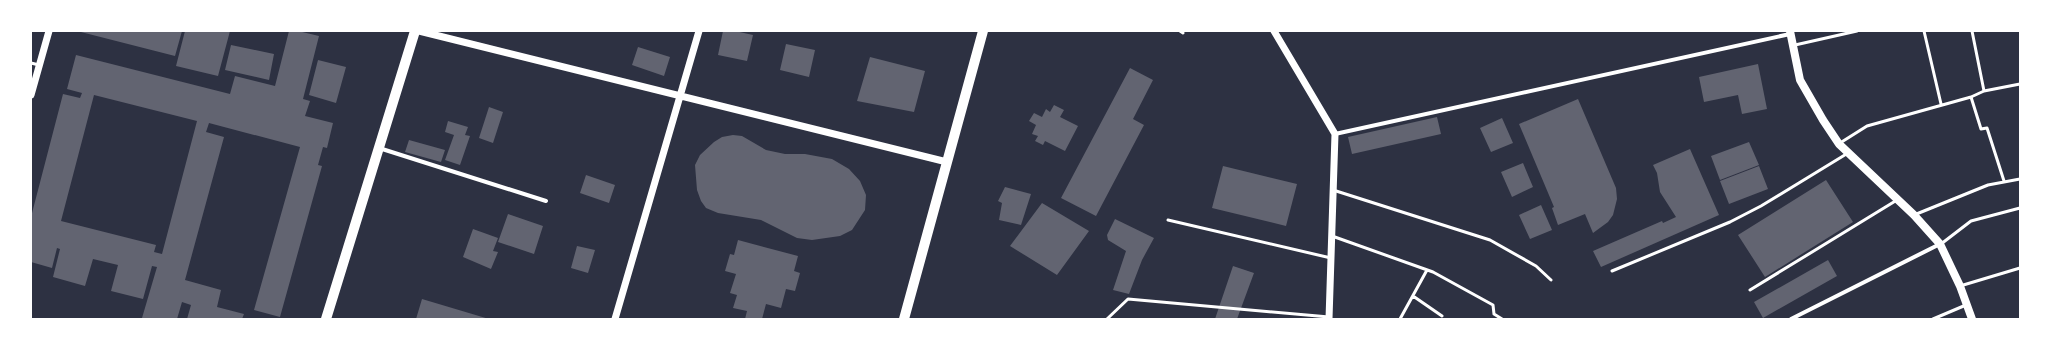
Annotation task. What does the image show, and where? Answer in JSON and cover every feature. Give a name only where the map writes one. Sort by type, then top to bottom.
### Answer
[{"type":"main road","points":[[326,319],[415,31]]},
{"type":"main road","points":[[904,319],[983,31]]},
{"type":"main road","points":[[1790,32],[1800,80],[1839,144],[1914,216],[1940,244],[1960,286],[1972,319]]},
{"type":"street","points":[[32,91],[49,31]]},
{"type":"street","points":[[420,31],[947,162]]},
{"type":"street","points":[[615,319],[700,31]]},
{"type":"street","points":[[1274,31],[1335,134],[1329,318]]},
{"type":"street","points":[[1335,134],[1790,32]]},
{"type":"street","points":[[379,148],[546,201]]},
{"type":"street","points":[[1790,319],[1940,244]]},
{"type":"lane","points":[[1793,45],[1857,31]]},
{"type":"lane","points":[[1924,31],[1941,104]]},
{"type":"lane","points":[[1972,31],[1984,91]]},
{"type":"lane","points":[[31,63],[40,65]]},
{"type":"lane","points":[[1839,144],[1866,126],[1941,104],[1971,97],[1984,91],[2020,84]]},
{"type":"lane","points":[[1971,97],[1981,129],[1987,128],[2004,181]]},
{"type":"lane","points":[[1612,271],[1730,222],[1761,206],[1848,153]]},
{"type":"lane","points":[[1914,216],[1988,185],[2020,179]]},
{"type":"lane","points":[[1333,190],[1490,240],[1536,266],[1551,280]]},
{"type":"lane","points":[[1750,290],[1897,200]]},
{"type":"lane","points":[[1940,244],[1971,221],[2020,208]]},
{"type":"lane","points":[[1168,220],[1331,258]]},
{"type":"lane","points":[[1332,236],[1427,270],[1492,305],[1494,314],[1502,319]]},
{"type":"lane","points":[[1960,286],[2020,268]]},
{"type":"lane","points":[[1400,319],[1427,270]]},
{"type":"lane","points":[[1413,296],[1442,316]]},
{"type":"lane","points":[[1107,319],[1128,299],[1329,318]]},
{"type":"lane","points":[[1933,319],[1967,305]]},
{"type":"building","points":[[77,31],[182,31],[175,56]]},
{"type":"building","points":[[185,31],[230,31],[218,76],[176,66]]},
{"type":"building","points":[[289,31],[298,31],[319,36],[303,99],[310,101],[305,116],[333,123],[327,148],[323,147],[318,165],[322,166],[280,317],[254,310],[300,147],[209,123],[206,132],[224,137],[185,280],[221,290],[217,307],[244,314],[242,319],[187,319],[191,305],[182,302],[177,319],[142,318],[157,267],[152,266],[143,299],[111,291],[118,265],[93,259],[85,286],[53,277],[60,249],[57,248],[52,268],[31,262],[31,217],[63,94],[80,98],[82,93],[67,89],[76,55],[230,94],[235,76],[275,86]],"holes":[[[94,95],[197,121],[162,254],[154,252],[156,245],[61,221]]]},
{"type":"building","points":[[723,31],[735,31],[753,35],[747,61],[718,55]]},
{"type":"building","points":[[786,44],[815,50],[809,77],[780,70]]},
{"type":"building","points":[[231,45],[274,54],[269,80],[225,70]]},
{"type":"building","points":[[638,47],[670,57],[664,76],[632,65]]},
{"type":"building","points":[[870,57],[925,71],[914,112],[857,101]]},
{"type":"building","points":[[318,60],[346,67],[336,103],[309,95]]},
{"type":"building","points":[[1758,64],[1767,109],[1742,114],[1738,95],[1704,102],[1699,77]]},
{"type":"building","points":[[1130,68],[1153,80],[1133,119],[1144,125],[1096,216],[1061,198]]},
{"type":"building","points":[[1578,99],[1616,188],[1617,199],[1613,215],[1608,222],[1593,233],[1585,214],[1558,225],[1552,208],[1554,207],[1519,124]]},
{"type":"building","points":[[1054,105],[1064,110],[1060,117],[1078,126],[1065,151],[1045,141],[1043,145],[1035,141],[1038,136],[1032,134],[1036,125],[1029,121],[1034,113],[1042,117],[1046,109],[1050,112]]},
{"type":"building","points":[[489,107],[503,112],[493,143],[479,138]]},
{"type":"building","points":[[1437,117],[1441,134],[1352,154],[1348,137]]},
{"type":"building","points":[[1502,118],[1513,143],[1491,152],[1480,128]]},
{"type":"building","points":[[448,121],[468,127],[465,135],[470,136],[460,165],[445,160],[454,135],[445,132]]},
{"type":"building","points":[[733,135],[742,136],[766,150],[785,154],[805,154],[832,159],[849,169],[860,181],[866,195],[865,210],[852,230],[840,236],[812,240],[797,238],[761,220],[718,213],[706,208],[701,201],[697,190],[695,165],[700,155],[714,142],[722,137]]},
{"type":"building","points":[[409,140],[445,150],[441,162],[405,152]]},
{"type":"building","points":[[1749,142],[1759,165],[1720,180],[1711,156]]},
{"type":"building","points":[[1690,149],[1719,215],[1601,267],[1593,251],[1662,221],[1663,223],[1676,217],[1660,192],[1657,173],[1653,165]]},
{"type":"building","points":[[1523,163],[1533,187],[1512,197],[1501,172]]},
{"type":"building","points":[[1223,166],[1297,184],[1286,226],[1212,208]]},
{"type":"building","points":[[1759,166],[1768,189],[1729,204],[1720,181]]},
{"type":"building","points":[[586,175],[615,185],[609,203],[580,193]]},
{"type":"building","points":[[1826,180],[1853,222],[1765,277],[1738,235]]},
{"type":"building","points":[[1005,187],[1031,194],[1021,225],[999,220],[1002,203],[998,201]]},
{"type":"building","points":[[1042,203],[1089,231],[1057,275],[1010,246]]},
{"type":"building","points":[[1541,205],[1552,230],[1530,239],[1519,215]]},
{"type":"building","points":[[508,214],[543,226],[534,254],[498,242]]},
{"type":"building","points":[[1115,219],[1154,238],[1142,260],[1129,294],[1113,290],[1126,251],[1108,240],[1107,235]]},
{"type":"building","points":[[473,229],[498,238],[493,251],[498,252],[491,269],[463,257]]},
{"type":"building","points":[[738,240],[798,256],[794,271],[800,273],[795,291],[786,289],[781,308],[766,304],[762,319],[745,319],[747,311],[733,308],[737,295],[730,293],[736,274],[725,271],[730,254],[734,255]]},
{"type":"building","points":[[577,246],[595,250],[588,273],[571,268]]},
{"type":"building","points":[[1828,260],[1837,276],[1763,318],[1754,302]]},
{"type":"building","points":[[1233,266],[1254,273],[1237,319],[1215,319]]},
{"type":"building","points":[[422,299],[489,319],[416,319]]}]
